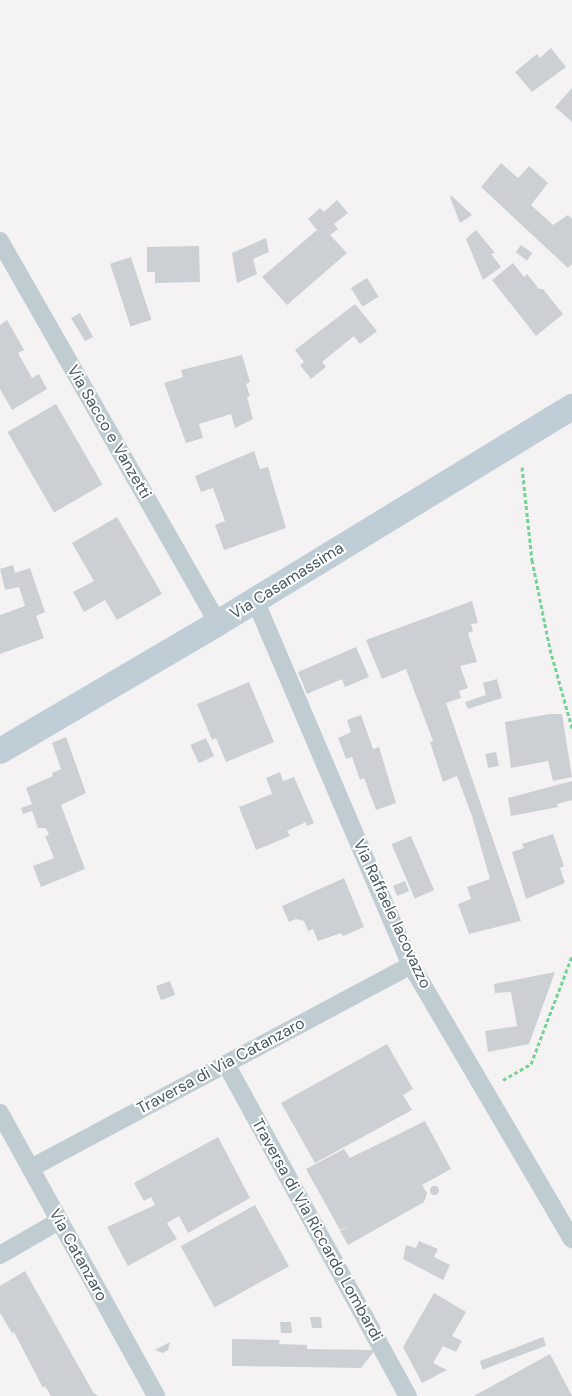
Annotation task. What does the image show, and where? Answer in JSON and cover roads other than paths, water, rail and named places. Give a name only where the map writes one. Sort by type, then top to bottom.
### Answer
[{"type":"main road","name":"Via Casamassima","points":[[0,751],[218,623],[572,407]]},
{"type":"street","name":"Via Sacco e Vanzetti","points":[[0,241],[218,623]]},
{"type":"street","name":"Via Raffaele Iacovazzo","points":[[255,600],[412,964],[572,1239]]},
{"type":"street","name":"Traversa di Via Catanzaro","points":[[31,1168],[412,964]]},
{"type":"street","name":"Traversa di Via Riccardo Lombardi","points":[[226,1064],[408,1396]]},
{"type":"street","name":"Via Catanzaro","points":[[0,1113],[156,1396]]},
{"type":"street","points":[[0,1255],[59,1221]]}]
